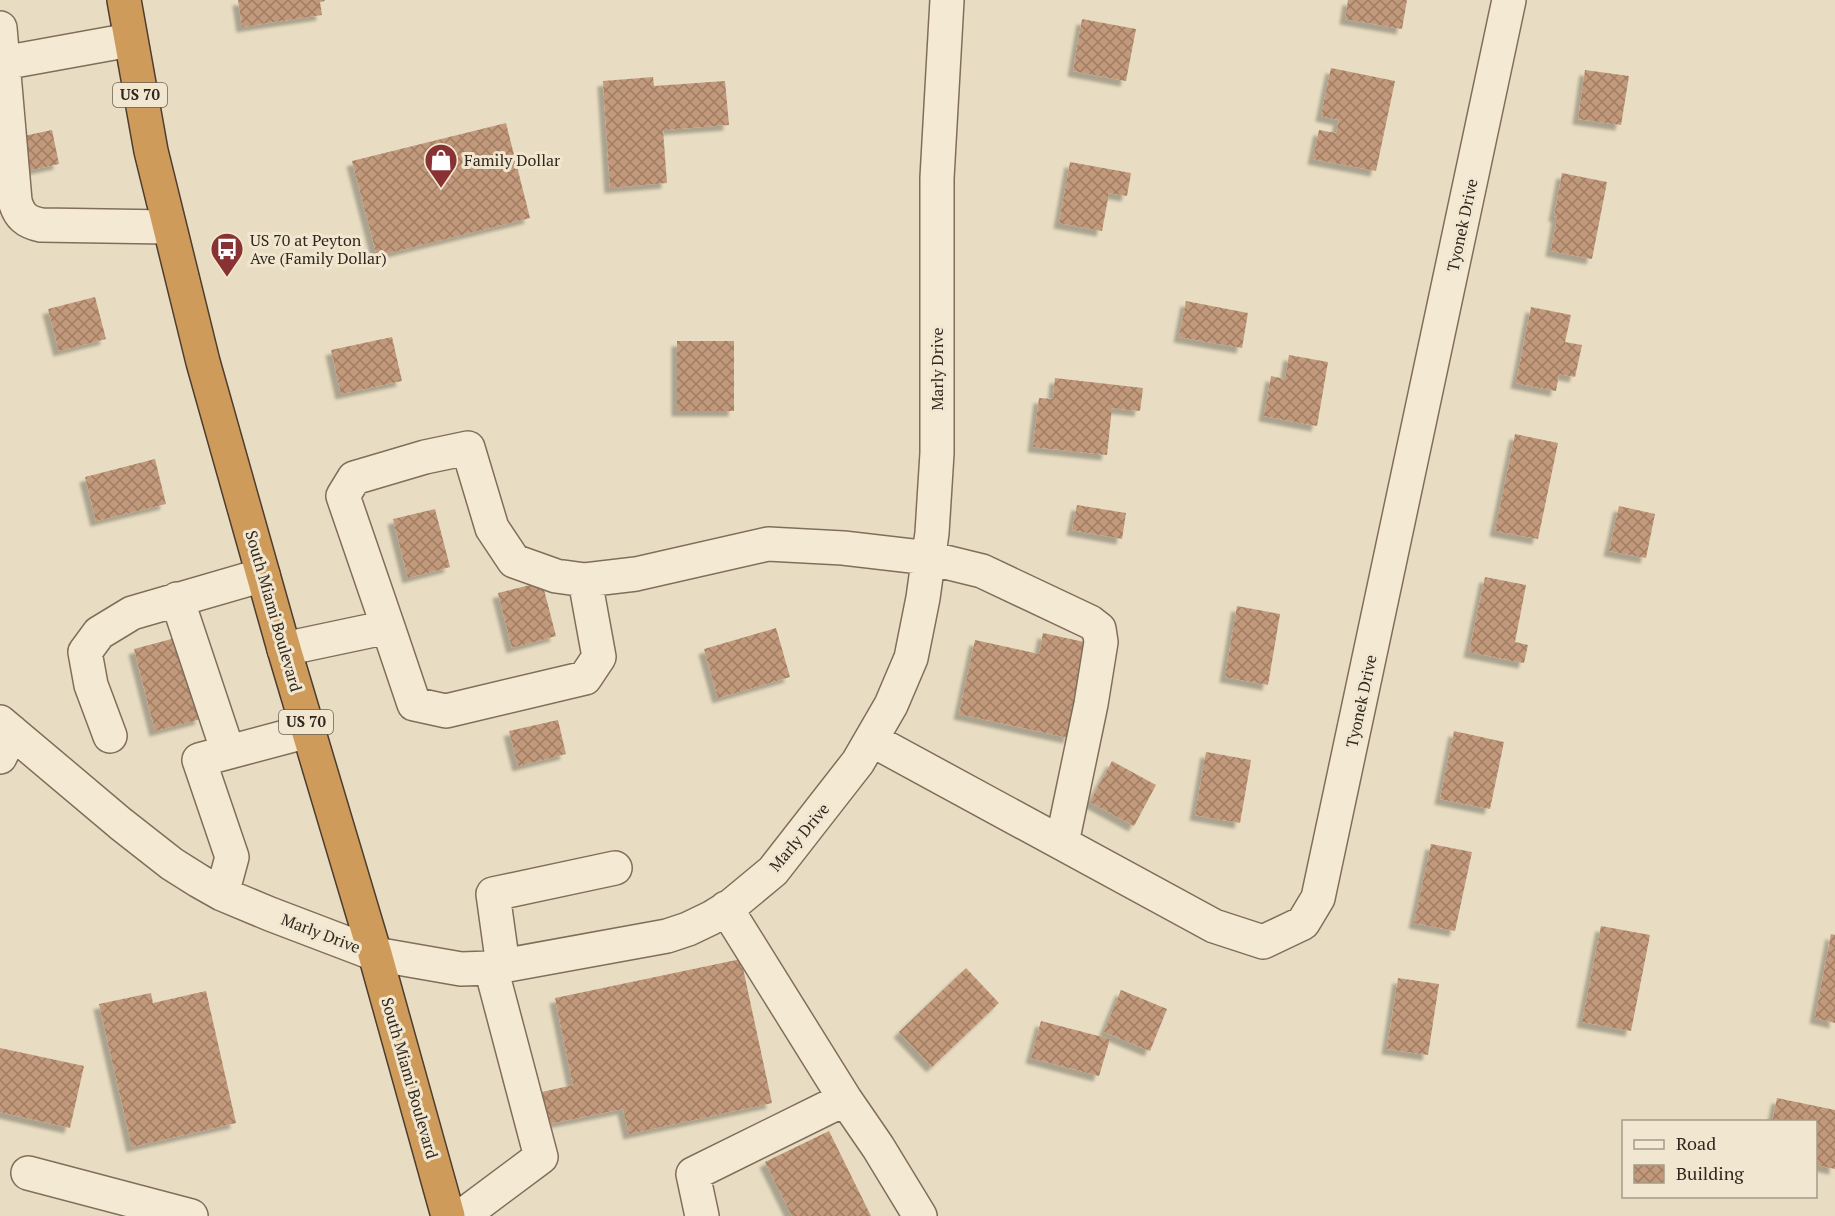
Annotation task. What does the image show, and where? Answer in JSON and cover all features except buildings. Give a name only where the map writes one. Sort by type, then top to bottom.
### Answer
[{"type":"highway","name":"South Miami Boulevard","points":[[124,0],[150,151],[203,362],[284,649],[375,954],[448,1216]]},
{"type":"street","name":"Marly Drive","points":[[4,737],[172,864],[222,894],[375,954],[461,969],[497,967],[667,936],[688,929],[726,909],[772,871],[858,762],[891,705],[911,657],[929,558],[937,453],[937,178],[947,0]]},
{"type":"street","name":"Tyonek Drive","points":[[872,740],[1214,926],[1263,942],[1303,923],[1318,898],[1509,0]]},
{"type":"street","points":[[0,28],[15,201],[23,218],[41,225],[168,227]]},
{"type":"street","points":[[3,63],[130,40]]},
{"type":"street","points":[[585,580],[599,657],[585,678],[446,711],[414,704],[343,496],[354,478],[425,457],[468,448],[492,528],[514,561],[556,576],[585,580],[636,574],[768,544],[843,548],[929,558],[982,571],[1090,622],[1099,629],[1101,642],[1091,704],[1062,843]]},
{"type":"street","points":[[111,736],[91,685],[85,652],[99,633],[132,613],[263,575]]},
{"type":"street","points":[[177,599],[228,752]]},
{"type":"street","points":[[284,649],[388,627]]},
{"type":"street","points":[[222,894],[232,857],[199,760],[308,731]]},
{"type":"street","points":[[462,1216],[541,1158],[497,967],[493,894],[615,868]]},
{"type":"street","points":[[726,909],[920,1216]]},
{"type":"street","points":[[702,1216],[693,1174],[845,1100]]},
{"type":"street","points":[[28,1173],[191,1216]]},
{"type":"place","name":"Family Dollar","points":[[441,189]]},
{"type":"place","name":"US 70 at Peyton Ave (Family Dollar)","points":[[227,278]]}]
